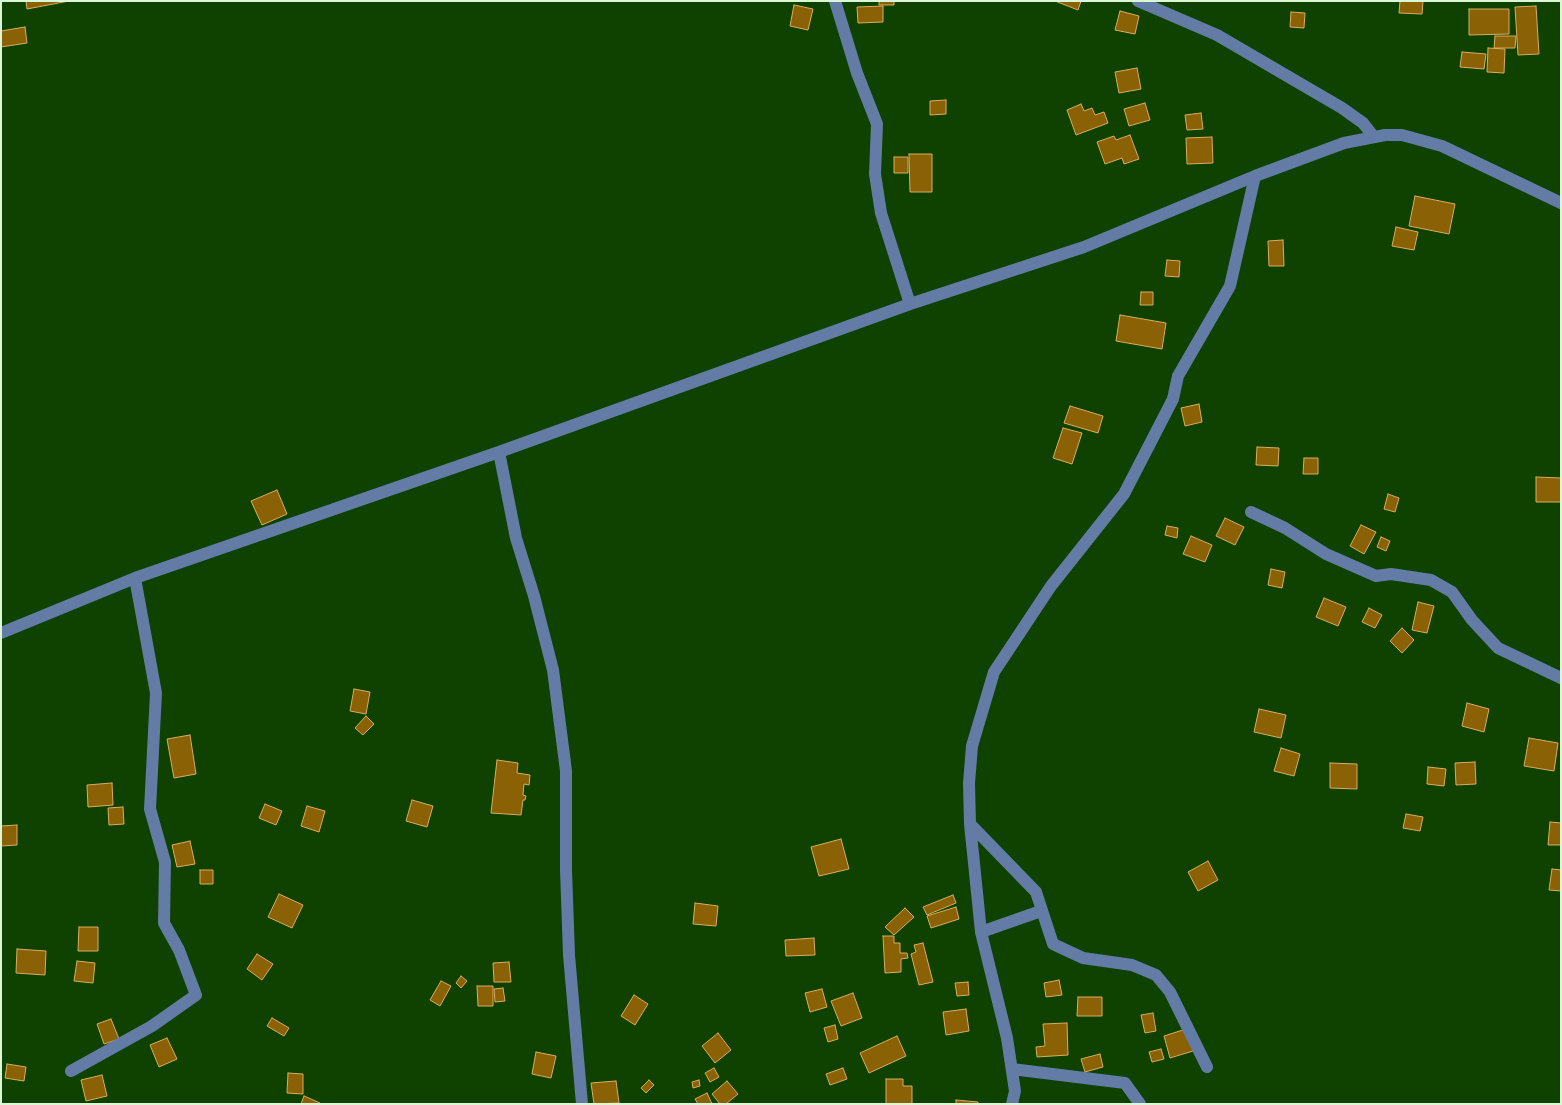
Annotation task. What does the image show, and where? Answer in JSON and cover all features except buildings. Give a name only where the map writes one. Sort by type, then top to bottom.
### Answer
[{"type":"street","points":[[835,1],[854,64],[877,124],[875,174],[881,213],[910,304]]},
{"type":"street","points":[[1138,1],[1217,35],[1342,108],[1363,123],[1374,137]]},
{"type":"street","points":[[1,633],[135,578],[499,452],[910,304],[1084,247],[1255,176],[1344,143],[1374,137],[1402,135],[1442,146],[1561,203]]},
{"type":"street","points":[[1012,1104],[1015,1091],[1007,1038],[980,932],[970,824],[969,783],[972,746],[994,672],[1051,586],[1124,494],[1173,399],[1178,376],[1230,286],[1255,176]]},
{"type":"street","points":[[499,452],[516,538],[534,596],[552,670],[566,771],[566,870],[569,946],[582,1104]]},
{"type":"street","points":[[1251,512],[1285,528],[1326,554],[1376,576],[1391,574],[1430,580],[1452,592],[1472,620],[1498,648],[1561,678]]},
{"type":"street","points":[[71,1071],[152,1026],[196,995],[179,950],[164,923],[165,862],[150,809],[156,693],[135,578]]},
{"type":"street","points":[[970,824],[1036,892],[1053,944],[1083,958],[1132,965],[1156,975],[1170,992],[1207,1067]]},
{"type":"street","points":[[980,932],[1041,911]]},
{"type":"street","points":[[1012,1069],[1125,1083],[1140,1104]]}]
